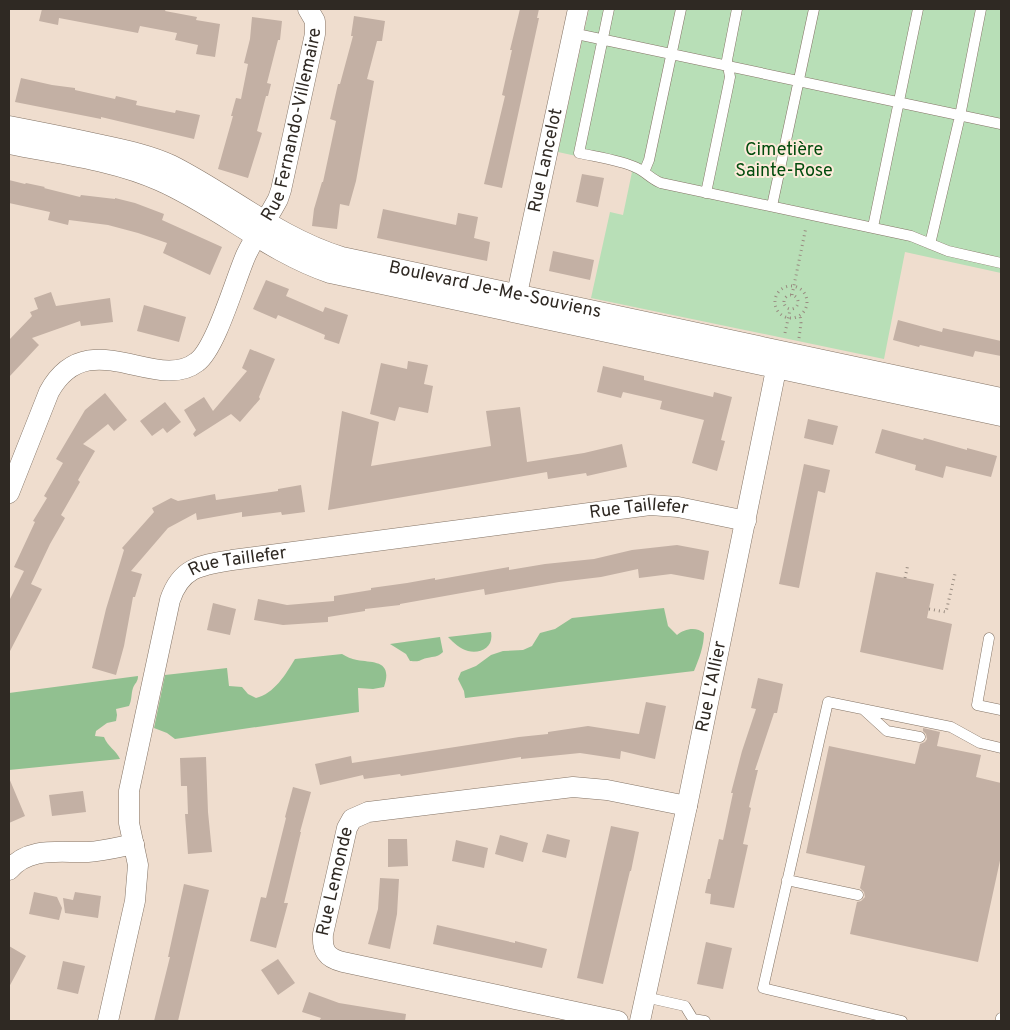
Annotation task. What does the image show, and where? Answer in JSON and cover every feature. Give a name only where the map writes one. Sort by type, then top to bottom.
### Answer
[{"type":"street","name":"Rue Fernando-Villemaire","points":[[9,493],[49,392],[58,378],[68,369],[81,362],[104,360],[160,369],[180,370],[192,366],[203,358],[210,346],[242,266],[281,190],[316,26],[313,15],[308,9]]},
{"type":"street","name":"Rue Lancelot","points":[[515,304],[578,9]]},
{"type":"street","name":"Boulevard Je-Me-Souviens","points":[[9,126],[125,150],[162,161],[186,174],[261,229],[298,260],[330,273],[515,304],[780,353],[1001,398]]},
{"type":"street","name":"Boulevard Je-Me-Souviens","points":[[9,144],[94,161],[152,177],[261,229]]},
{"type":"street","name":"Boulevard Je-Me-Souviens","points":[[780,353],[1001,416]]},
{"type":"street","name":"Rue L'Allier","points":[[640,1021],[687,806],[780,353]]},
{"type":"street","name":"Rue Taillefer","points":[[108,1021],[136,893],[138,865],[129,823],[129,791],[166,615],[175,588],[183,576],[192,569],[212,563],[650,504],[678,507],[746,521]]},
{"type":"street","name":"Rue Lemonde","points":[[618,1021],[342,962],[329,957],[323,949],[323,934],[347,828],[352,819],[368,812],[573,787],[607,790],[687,806]]},
{"type":"street","points":[[9,870],[21,859],[36,853],[99,851],[134,844]]},
{"type":"lane","points":[[610,9],[579,153],[632,166],[644,172],[651,179],[661,183],[873,227],[911,236],[948,251],[1001,263]]},
{"type":"lane","points":[[644,172],[649,160],[681,9]]},
{"type":"lane","points":[[706,193],[730,77],[727,56],[737,9]]},
{"type":"lane","points":[[772,206],[814,9]]},
{"type":"lane","points":[[873,227],[918,9]]},
{"type":"lane","points":[[930,244],[960,116],[981,9]]},
{"type":"lane","points":[[572,33],[1001,124]]},
{"type":"lane","points":[[990,638],[977,705],[1001,710]]},
{"type":"lane","points":[[902,1021],[763,988],[828,702],[951,727],[980,743],[1001,748]]},
{"type":"lane","points":[[862,709],[887,730],[920,737]]},
{"type":"lane","points":[[787,880],[858,895]]},
{"type":"lane","points":[[645,998],[685,1006],[692,1019],[705,1021]]},
{"type":"path","points":[[792,295],[809,214]]},
{"type":"path","points":[[798,343],[801,323],[800,315],[807,305],[804,293],[794,286],[782,289],[776,299],[778,310],[788,317],[800,315]]},
{"type":"path","points":[[790,310],[785,307],[784,301],[787,296],[792,295]]},
{"type":"path","points":[[792,295],[798,299],[798,304]]},
{"type":"path","points":[[776,299],[784,301]]},
{"type":"path","points":[[798,304],[807,305]]},
{"type":"path","points":[[780,353],[790,310],[798,304]]},
{"type":"path","points":[[905,578],[908,564]]},
{"type":"path","points":[[929,609],[946,612],[955,574]]},
{"type":"green space","name":"Cimetière Sainte-Rose","points":[[589,9],[1001,9],[1001,273],[905,252],[884,359],[591,298],[610,212],[623,215],[632,172],[622,166],[558,152]]},
{"type":"green space","points":[[664,608],[668,626],[677,635],[690,629],[704,633],[702,648],[694,671],[465,698],[458,679],[461,672],[476,666],[491,655],[503,651],[523,650],[532,646],[540,633],[555,629],[572,618]]},
{"type":"green space","points":[[491,632],[491,642],[486,648],[473,652],[462,649],[448,637]]},
{"type":"green space","points":[[440,637],[443,652],[437,656],[418,661],[410,661],[406,654],[390,644]]},
{"type":"green space","points":[[342,654],[353,659],[380,664],[386,672],[384,687],[373,689],[358,688],[359,712],[175,739],[167,733],[154,728],[165,675],[227,668],[229,686],[242,687],[248,694],[256,698],[274,688],[295,659]]},
{"type":"green space","points":[[138,676],[129,706],[116,709],[116,721],[107,723],[96,731],[95,736],[104,737],[120,759],[9,770],[9,693]]},
{"type":"building","points":[[42,9],[166,9],[165,11],[197,17],[196,20],[220,24],[215,57],[196,54],[198,45],[175,40],[177,33],[140,26],[138,33],[59,18],[58,25],[39,21]]},
{"type":"building","points":[[520,9],[539,9],[537,18],[539,18],[502,188],[484,184],[505,96],[502,95]]},
{"type":"building","points":[[354,16],[385,21],[382,41],[377,41],[367,79],[374,81],[356,181],[349,206],[340,204],[337,229],[312,226],[314,209],[323,182],[336,121],[330,119],[338,84],[340,84],[353,36],[351,36]]},
{"type":"building","points":[[252,17],[282,21],[280,40],[278,40],[267,83],[271,84],[257,131],[262,133],[248,178],[218,169],[233,116],[231,116],[236,98],[241,99],[248,64],[244,63],[250,39]]},
{"type":"building","points":[[21,78],[75,88],[75,90],[115,99],[116,96],[137,101],[136,105],[175,113],[176,110],[200,115],[194,139],[101,117],[101,119],[15,102]]},
{"type":"building","points":[[582,174],[604,178],[598,207],[576,202]]},
{"type":"building","points":[[9,180],[45,187],[80,197],[81,195],[115,198],[135,203],[164,214],[162,220],[222,247],[210,275],[163,253],[167,243],[108,225],[69,220],[68,225],[48,220],[50,212],[9,203]]},
{"type":"building","points":[[383,209],[456,225],[458,213],[478,217],[474,238],[490,242],[487,261],[377,238]]},
{"type":"building","points":[[553,251],[594,260],[590,280],[549,271]]},
{"type":"building","points":[[266,280],[289,289],[286,296],[323,312],[325,307],[348,315],[339,344],[324,339],[325,335],[278,315],[276,319],[253,309]]},
{"type":"building","points":[[51,292],[56,306],[110,298],[113,322],[81,326],[80,321],[32,338],[39,345],[9,377],[9,340],[32,316],[30,312],[38,309],[34,298]]},
{"type":"building","points":[[144,305],[186,317],[179,342],[137,331]]},
{"type":"building","points":[[898,320],[942,332],[943,328],[1001,341],[1001,356],[975,351],[973,357],[893,340]]},
{"type":"building","points":[[250,349],[275,359],[259,397],[260,399],[240,422],[231,414],[195,437],[193,434],[196,430],[184,410],[204,397],[213,411],[247,371],[242,368]]},
{"type":"building","points":[[408,361],[428,365],[424,384],[433,386],[428,413],[399,407],[395,421],[370,414],[381,363],[407,369]]},
{"type":"building","points":[[603,366],[644,376],[644,380],[713,397],[714,392],[732,397],[721,440],[725,441],[717,471],[692,463],[704,420],[660,409],[662,401],[623,392],[621,398],[597,392]]},
{"type":"building","points":[[105,393],[127,420],[114,431],[108,424],[83,444],[95,451],[61,515],[65,518],[31,584],[42,589],[9,653],[9,601],[24,571],[14,567],[35,522],[33,521],[47,498],[44,496],[63,463],[56,459],[85,410]]},
{"type":"building","points":[[165,402],[181,422],[167,433],[163,428],[152,436],[140,421]]},
{"type":"building","points":[[520,407],[527,462],[584,453],[622,444],[627,467],[587,476],[586,473],[548,479],[547,472],[328,510],[342,411],[379,422],[371,466],[491,446],[486,411]]},
{"type":"building","points":[[808,419],[838,426],[833,445],[804,438]]},
{"type":"building","points":[[882,429],[997,456],[991,477],[946,466],[943,478],[915,470],[916,465],[875,453]]},
{"type":"building","points":[[804,464],[830,470],[825,493],[818,491],[799,588],[779,584]]},
{"type":"building","points":[[301,485],[305,512],[282,515],[281,512],[242,517],[242,512],[197,520],[196,513],[168,528],[131,571],[142,574],[135,597],[133,597],[124,646],[116,675],[92,668],[106,609],[124,550],[122,548],[154,512],[152,508],[171,498],[178,501],[215,494],[216,500],[278,491],[278,489]]},
{"type":"building","points":[[677,545],[709,551],[704,580],[671,574],[639,578],[638,569],[601,577],[485,595],[484,589],[400,605],[365,609],[365,611],[328,617],[328,622],[283,625],[254,620],[258,599],[287,605],[334,601],[334,596],[371,590],[371,588],[435,578],[435,580],[509,567],[509,570],[594,559],[632,550]]},
{"type":"building","points":[[876,572],[934,584],[927,618],[952,624],[943,670],[860,652]]},
{"type":"building","points":[[213,603],[236,609],[230,635],[207,630]]},
{"type":"building","points":[[758,678],[783,684],[777,713],[774,713],[755,770],[758,770],[743,844],[748,845],[734,908],[710,904],[711,894],[705,893],[719,839],[723,840],[733,793],[731,793],[756,709],[751,708]]},
{"type":"building","points":[[646,702],[666,706],[655,759],[621,751],[620,759],[580,753],[521,759],[521,757],[401,776],[400,774],[364,779],[363,775],[320,785],[315,764],[351,756],[352,763],[548,734],[548,732],[588,726],[639,734]]},
{"type":"building","points":[[923,728],[940,732],[937,746],[981,755],[976,777],[1001,783],[1001,856],[978,962],[850,934],[857,902],[865,897],[864,892],[860,888],[865,866],[806,853],[829,746],[915,764],[920,744],[927,739]]},
{"type":"building","points":[[206,757],[212,852],[188,854],[185,814],[188,814],[187,786],[181,786],[180,758]]},
{"type":"building","points":[[9,778],[25,816],[9,823]]},
{"type":"building","points":[[293,787],[311,792],[284,903],[288,903],[276,948],[250,941],[261,897],[266,898]]},
{"type":"building","points":[[83,791],[86,812],[52,816],[49,795]]},
{"type":"building","points":[[611,826],[639,832],[603,984],[577,978]]},
{"type":"building","points":[[547,834],[570,840],[566,858],[542,852]]},
{"type":"building","points":[[500,835],[528,843],[523,862],[495,854]]},
{"type":"building","points":[[388,839],[407,839],[408,866],[388,867]]},
{"type":"building","points":[[456,840],[488,848],[484,868],[452,861]]},
{"type":"building","points":[[380,878],[399,879],[397,914],[390,949],[368,944],[378,909]]},
{"type":"building","points":[[184,884],[209,890],[178,1021],[154,1021],[170,957],[168,957]]},
{"type":"building","points":[[34,892],[57,897],[62,908],[59,920],[29,914]]},
{"type":"building","points":[[75,892],[101,896],[98,918],[65,913],[63,898],[73,900]]},
{"type":"building","points":[[437,925],[547,949],[542,968],[433,944]]},
{"type":"building","points":[[706,942],[732,948],[723,989],[697,984]]},
{"type":"building","points":[[9,946],[26,956],[9,987]]},
{"type":"building","points":[[278,959],[295,983],[278,995],[261,970]]},
{"type":"building","points":[[63,961],[85,966],[78,994],[57,989]]},
{"type":"building","points":[[309,992],[339,1003],[406,1014],[405,1021],[319,1021],[321,1018],[302,1012]]}]
